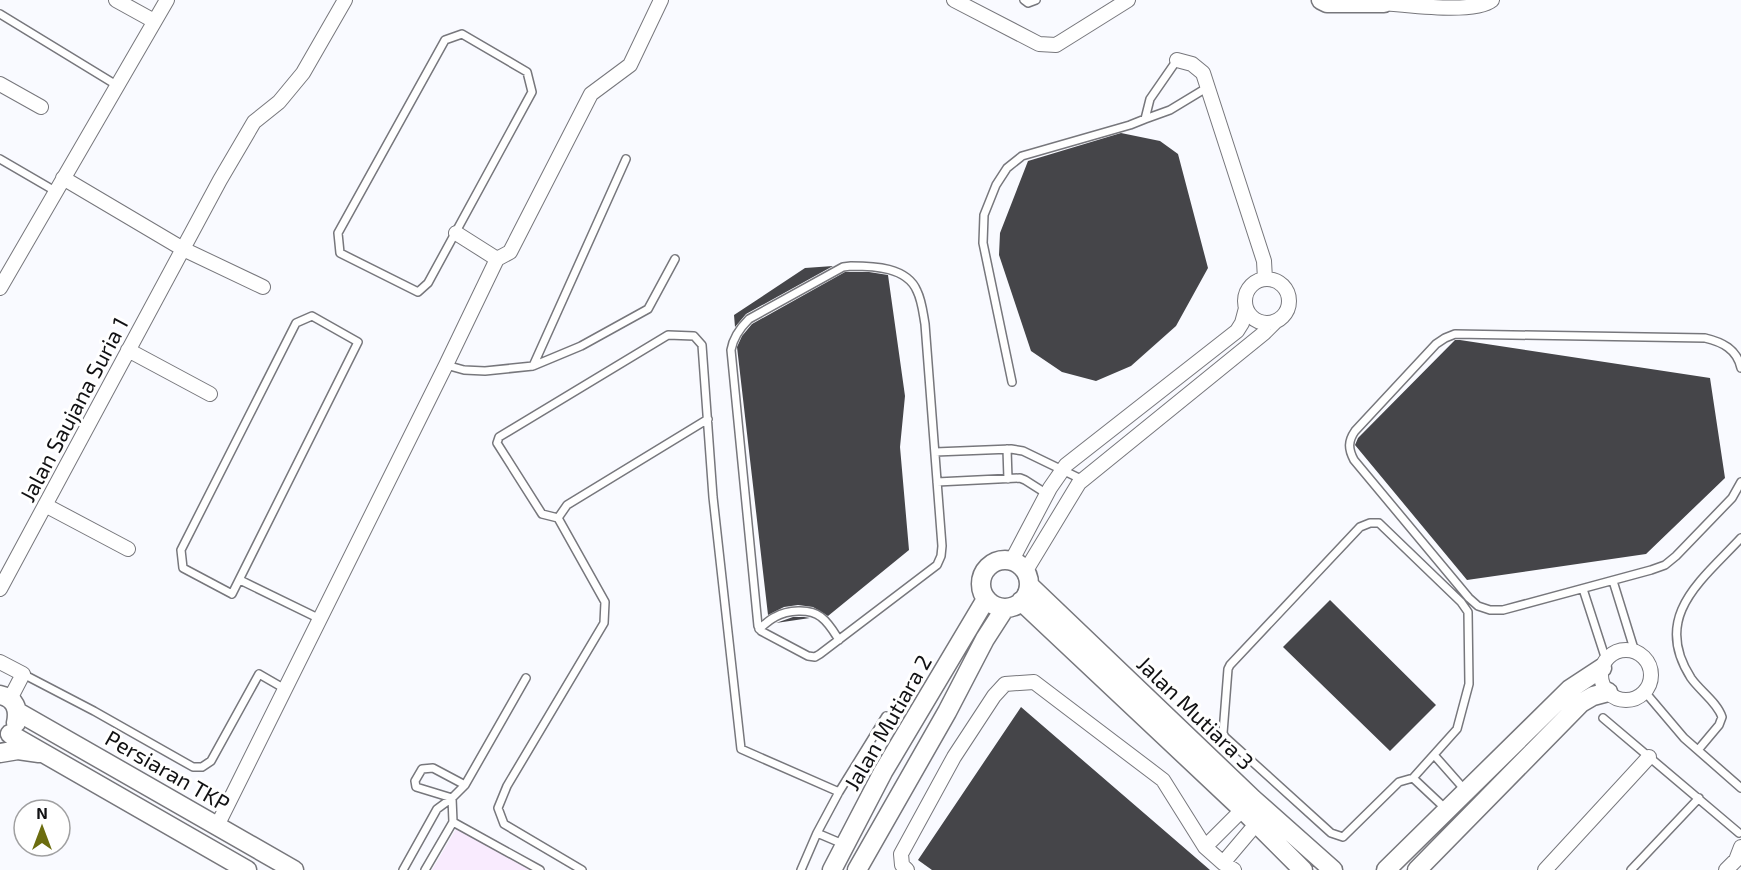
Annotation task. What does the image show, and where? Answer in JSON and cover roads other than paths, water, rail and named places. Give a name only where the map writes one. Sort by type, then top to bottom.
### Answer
[{"type":"street","points":[[116,0],[154,21]]},
{"type":"street","points":[[0,288],[166,0]]},
{"type":"street","name":"Jalan Saujana Suria 1","points":[[0,589],[220,180],[254,122],[279,102],[303,73],[345,0]]},
{"type":"street","points":[[217,826],[497,259],[510,252],[591,94],[630,64],[661,0]]},
{"type":"street","points":[[954,0],[1039,44],[1056,45],[1107,5],[1128,0]]},
{"type":"street","points":[[1321,0],[1328,3],[1379,2],[1472,8],[1487,4],[1492,0]]},
{"type":"street","points":[[1177,60],[1192,64],[1203,73],[1264,261],[1266,279]]},
{"type":"street","points":[[0,84],[41,107]]},
{"type":"street","points":[[63,178],[183,249],[263,287]]},
{"type":"street","points":[[456,233],[497,259]]},
{"type":"street","points":[[1266,279],[1280,283],[1288,295],[1288,308],[1284,314],[1264,333],[1083,480],[1072,493],[1018,586],[1047,494],[1066,465],[1236,331],[1242,323],[1247,291],[1258,281],[1266,279]]},
{"type":"street","points":[[1246,308],[1252,318],[1259,322],[1276,321]]},
{"type":"street","points":[[128,350],[210,394]]},
{"type":"street","points":[[45,505],[128,549]]},
{"type":"street","points":[[986,599],[981,584],[983,577],[986,570],[999,562],[1018,586]]},
{"type":"street","name":"Jalan Mutiara 3","points":[[986,599],[998,607],[1018,586],[1255,811],[1333,870]]},
{"type":"street","name":"Jalan Mutiara 2","points":[[857,870],[985,639],[1018,586]]},
{"type":"street","name":"Jalan Mutiara 2","points":[[832,870],[883,772],[986,599]]},
{"type":"street","points":[[1386,870],[1570,689],[1604,664],[1612,654],[1619,651],[1635,652],[1642,656],[1651,669],[1649,685],[1645,692],[1630,700],[1614,697],[1603,685],[1601,677],[1604,664]]},
{"type":"street","points":[[0,662],[23,674],[9,702],[16,724],[2,739],[43,753],[247,870]]},
{"type":"street","points":[[907,870],[902,865],[901,854],[954,757],[994,696],[1005,684],[1034,682],[1163,780],[1205,847],[1229,866],[1255,811]]},
{"type":"street","points":[[1416,870],[1581,703],[1593,696],[1608,692]]},
{"type":"street","name":"Persiaran TKP","points":[[9,702],[294,870]]},
{"type":"street","points":[[1545,870],[1649,757]]},
{"type":"street","points":[[1205,847],[1255,811]]},
{"type":"street","name":"Jalan Mutiara 3","points":[[1255,811],[1303,870]]},
{"type":"street","points":[[1726,870],[1736,860],[1740,842]]},
{"type":"lane","points":[[1024,0],[1028,3],[1036,0]]},
{"type":"lane","points":[[0,14],[118,86]]},
{"type":"lane","points":[[462,34],[527,72],[532,92],[456,233],[428,283],[418,292],[340,253],[338,233],[445,40],[462,34]]},
{"type":"lane","points":[[1145,119],[1150,99],[1177,60]]},
{"type":"lane","points":[[1012,382],[983,243],[984,215],[996,185],[1007,168],[1022,156],[1130,126],[1170,110],[1208,87]]},
{"type":"lane","points":[[0,159],[55,191]]},
{"type":"lane","points":[[533,366],[626,159]]},
{"type":"lane","points":[[446,365],[464,370],[485,371],[533,366],[581,346],[648,309],[675,259]]},
{"type":"lane","points":[[862,266],[895,270],[902,274],[918,292],[925,324],[935,452],[942,546],[937,565],[815,657],[808,656],[761,631],[755,608],[731,350],[741,327],[757,314],[843,267],[862,266]]},
{"type":"lane","points":[[312,316],[358,342],[240,580],[232,594],[183,568],[181,550],[296,323],[312,316]]},
{"type":"lane","points":[[1741,368],[1740,362],[1731,350],[1719,341],[1705,338],[1455,334],[1436,344],[1350,438],[1349,446],[1354,460],[1468,598],[1478,606],[1490,610],[1503,610],[1665,565],[1732,498],[1741,482]]},
{"type":"lane","points":[[582,870],[504,824],[498,808],[507,786],[604,623],[605,602],[558,518],[542,514],[497,443],[499,437],[668,336],[694,336],[702,345],[713,497],[741,749],[839,792]]},
{"type":"lane","points":[[558,518],[567,505],[708,419]]},
{"type":"lane","points":[[1007,449],[1008,479]]},
{"type":"lane","points":[[935,452],[1007,449],[1023,451],[1083,480]]},
{"type":"lane","points":[[937,482],[1025,480],[1047,494]]},
{"type":"lane","points":[[1370,523],[1379,523],[1461,602],[1468,612],[1469,684],[1457,729],[1413,778],[1399,782],[1343,837],[1338,836],[1331,833],[1223,733],[1230,664],[1360,527],[1370,523]]},
{"type":"lane","points":[[1698,750],[1719,725],[1722,717],[1719,710],[1692,679],[1684,664],[1675,642],[1677,626],[1682,609],[1692,591],[1741,538]]},
{"type":"lane","points":[[240,580],[320,619]]},
{"type":"lane","points":[[1613,581],[1635,652]]},
{"type":"lane","points":[[1583,589],[1604,664]]},
{"type":"lane","points":[[759,629],[776,616],[791,611],[807,611],[823,618],[839,640]]},
{"type":"lane","points":[[23,674],[193,767],[202,767],[211,761],[259,674],[285,689]]},
{"type":"lane","points":[[403,870],[437,809],[465,784],[526,678]]},
{"type":"lane","points":[[1645,692],[1684,738],[1741,788]]},
{"type":"lane","points":[[801,870],[817,833],[839,792],[886,716]]},
{"type":"lane","points":[[1603,718],[1699,798],[1740,842]]},
{"type":"lane","points":[[1435,756],[1466,791]]},
{"type":"lane","points":[[452,798],[417,787],[415,780],[422,769],[433,768],[465,784]]},
{"type":"lane","points":[[1413,778],[1447,810]]},
{"type":"lane","points":[[425,870],[453,822],[452,798]]},
{"type":"lane","points":[[1631,870],[1699,798]]},
{"type":"lane","points":[[453,822],[540,870]]},
{"type":"lane","points":[[817,833],[846,844]]}]
